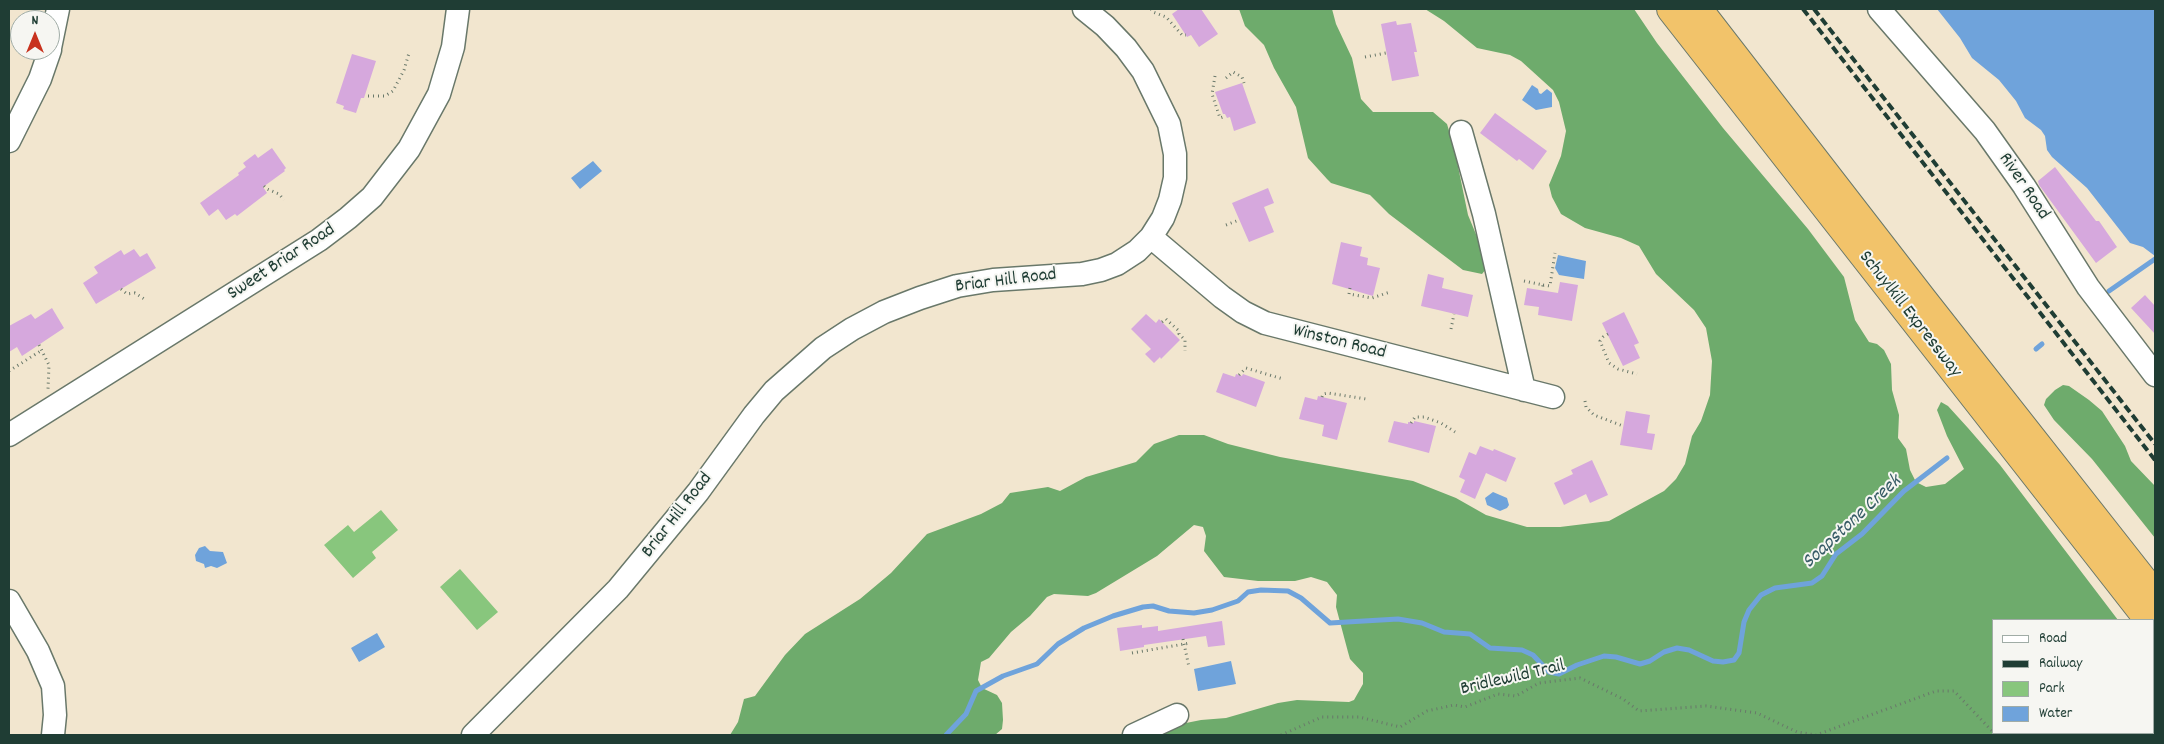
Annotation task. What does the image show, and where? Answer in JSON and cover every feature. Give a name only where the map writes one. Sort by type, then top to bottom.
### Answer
[{"type":"highway","name":"Schuylkill Expressway","points":[[1671,9],[2148,619]]},
{"type":"highway","name":"Schuylkill Expressway","points":[[1698,9],[1923,300],[2155,595]]},
{"type":"street","name":"Sweet Briar Road","points":[[9,435],[319,240],[372,197],[409,149],[439,94],[453,47],[458,9]]},
{"type":"street","name":"Briar Hill Road","points":[[473,735],[618,589],[698,492],[754,414],[774,391],[823,348],[852,329],[884,312],[920,298],[957,286],[993,280],[1082,274],[1101,270],[1117,264],[1137,251],[1151,237],[1163,218],[1170,200],[1175,178],[1175,154],[1169,124],[1143,71],[1126,48],[1105,26],[1084,9]]},
{"type":"street","name":"River Road","points":[[1880,9],[1985,131],[2024,186],[2088,287],[2155,376]]},
{"type":"street","points":[[9,141],[40,79],[46,60]]},
{"type":"street","points":[[1461,132],[1484,214],[1524,390]]},
{"type":"street","name":"Winston Road","points":[[1151,237],[1222,297],[1243,312],[1264,323],[1552,397]]},
{"type":"street","points":[[9,601],[38,650],[47,670],[53,686],[59,734]]},
{"type":"street","points":[[1134,735],[1177,715]]},
{"type":"path","points":[[1151,9],[1153,12],[1166,17],[1182,35],[1186,35]]},
{"type":"path","points":[[368,96],[385,96],[393,91],[404,70],[409,53]]},
{"type":"path","points":[[1365,57],[1386,53]]},
{"type":"path","points":[[1226,78],[1233,72],[1242,77],[1244,82]]},
{"type":"path","points":[[1216,76],[1212,94],[1220,118],[1226,116]]},
{"type":"path","points":[[264,186],[279,194],[284,200]]},
{"type":"path","points":[[1226,225],[1239,220]]},
{"type":"path","points":[[1524,281],[1550,286],[1555,253]]},
{"type":"path","points":[[1542,285],[1542,290]]},
{"type":"path","points":[[1350,288],[1349,294],[1372,298],[1390,292]]},
{"type":"path","points":[[121,289],[127,294],[135,293],[146,300]]},
{"type":"path","points":[[1451,329],[1454,314]]},
{"type":"path","points":[[1162,322],[1166,318],[1179,331],[1179,334],[1185,340],[1185,351]]},
{"type":"path","points":[[1608,334],[1600,341],[1609,364],[1618,369],[1637,374]]},
{"type":"path","points":[[39,345],[49,365],[48,391],[58,405]]},
{"type":"path","points":[[9,371],[42,350]]},
{"type":"path","points":[[1239,375],[1246,368],[1283,379]]},
{"type":"path","points":[[1322,397],[1323,394],[1328,393],[1366,399]]},
{"type":"path","points":[[1585,401],[1586,407],[1594,415],[1624,426]]},
{"type":"path","points":[[1412,422],[1415,417],[1424,417],[1441,423],[1455,432]]},
{"type":"path","points":[[1182,639],[1189,667]]},
{"type":"path","points":[[1132,653],[1190,643]]},
{"type":"path","name":"Bridlewild Trail","points":[[1280,735],[1322,717],[1359,717],[1400,727],[1427,711],[1454,705],[1465,708],[1498,694],[1516,696],[1539,683],[1580,678],[1623,699],[1639,711],[1706,706],[1757,712],[1797,732],[1816,735],[1936,691],[1954,691],[1992,731]]},
{"type":"green space","points":[[1239,9],[1332,9],[1336,24],[1352,58],[1361,99],[1373,112],[1433,112],[1447,124],[1454,147],[1468,215],[1480,244],[1486,269],[1482,274],[1463,270],[1389,214],[1370,195],[1331,183],[1327,179],[1308,158],[1296,107],[1274,68],[1264,45],[1245,26]]},
{"type":"green space","points":[[1425,9],[1634,9],[1657,43],[1723,128],[1808,229],[1844,277],[1855,320],[1869,342],[1877,344],[1884,350],[1891,364],[1892,390],[1899,415],[1898,438],[1906,449],[1910,470],[1916,482],[1926,487],[1945,484],[1964,469],[1947,436],[1937,410],[1941,402],[1948,406],[2000,465],[2117,619],[1992,619],[1992,734],[2154,734],[2154,666],[2155,735],[1156,735],[1181,724],[1226,718],[1278,703],[1297,700],[1349,702],[1354,700],[1363,684],[1363,673],[1350,659],[1336,607],[1337,595],[1327,582],[1311,577],[1295,581],[1258,581],[1224,577],[1204,551],[1206,536],[1203,527],[1194,525],[1157,556],[1096,593],[1088,596],[1054,594],[1047,597],[1030,616],[1011,632],[989,658],[981,662],[978,680],[982,688],[997,695],[1002,703],[1002,729],[995,735],[730,735],[738,722],[744,699],[755,696],[785,655],[805,634],[860,599],[891,573],[927,534],[981,514],[1002,503],[1010,493],[1048,487],[1060,491],[1086,477],[1136,462],[1154,444],[1179,435],[1204,435],[1228,444],[1280,457],[1413,481],[1456,498],[1486,515],[1527,527],[1560,527],[1609,521],[1664,491],[1676,479],[1685,464],[1692,436],[1701,421],[1710,395],[1712,361],[1706,328],[1694,310],[1656,274],[1639,246],[1621,238],[1585,228],[1561,214],[1552,197],[1549,185],[1561,156],[1566,131],[1559,102],[1553,90],[1521,61],[1510,55],[1477,48],[1444,21]]},
{"type":"green space","points":[[2063,385],[2069,386],[2102,411],[2125,446],[2131,461],[2155,486],[2155,538],[2092,459],[2054,420],[2044,405],[2046,399]]},
{"type":"green space","points":[[381,510],[398,530],[372,552],[376,558],[353,578],[324,545],[348,525],[354,532]]},
{"type":"green space","points":[[460,569],[498,612],[477,630],[440,587]]},
{"type":"water","points":[[1937,9],[2155,9],[2155,256],[2143,247],[2130,243],[2087,188],[2052,157],[2047,150],[2045,136],[2041,130],[2025,118],[2016,101],[1999,80],[1972,58],[1960,38]]},
{"type":"water","points":[[1532,85],[1541,94],[1547,89],[1552,93],[1552,107],[1536,110],[1522,100]]},
{"type":"water","points":[[593,161],[602,171],[580,189],[571,178]]},
{"type":"water","points":[[1558,255],[1586,261],[1584,279],[1559,275],[1555,268]]},
{"type":"water","points":[[1493,492],[1507,498],[1509,505],[1507,508],[1500,511],[1487,505],[1485,498]]},
{"type":"water","points":[[205,546],[210,551],[223,552],[227,563],[217,568],[211,566],[205,568],[204,564],[196,561],[195,555],[199,548]]},
{"type":"water","points":[[377,633],[385,647],[359,662],[351,648]]},
{"type":"water","points":[[1231,661],[1236,684],[1198,691],[1194,669]]},
{"type":"building","points":[[1179,9],[1201,9],[1218,34],[1199,47],[1191,35],[1187,37],[1172,14]]},
{"type":"building","points":[[1396,21],[1397,25],[1411,23],[1417,52],[1414,52],[1419,76],[1392,81],[1381,24]]},
{"type":"building","points":[[352,54],[376,61],[364,98],[361,98],[356,113],[343,109],[344,106],[336,103]]},
{"type":"building","points":[[1242,83],[1256,123],[1234,131],[1230,117],[1227,118],[1223,114],[1215,92]]},
{"type":"building","points":[[1495,113],[1547,151],[1533,170],[1519,159],[1517,161],[1480,133]]},
{"type":"building","points":[[272,148],[286,168],[285,171],[263,187],[267,193],[237,216],[235,214],[226,220],[218,209],[209,216],[200,203],[239,175],[238,173],[246,167],[243,163],[255,154],[258,158]]},
{"type":"building","points":[[2055,167],[2096,221],[2099,221],[2117,247],[2096,263],[2039,185],[2038,181]]},
{"type":"building","points":[[1268,188],[1274,203],[1264,207],[1274,232],[1249,242],[1232,203]]},
{"type":"building","points":[[1341,242],[1362,247],[1360,256],[1368,258],[1367,265],[1380,268],[1373,296],[1332,284]]},
{"type":"building","points":[[134,249],[140,257],[147,253],[156,268],[96,304],[83,283],[98,273],[94,267],[121,250],[124,255]]},
{"type":"building","points":[[1428,274],[1444,278],[1442,288],[1473,295],[1468,317],[1421,306]]},
{"type":"building","points":[[1560,282],[1578,285],[1572,321],[1538,315],[1539,307],[1524,305],[1527,288],[1558,293]]},
{"type":"building","points":[[2145,295],[2155,306],[2155,334],[2131,308]]},
{"type":"building","points":[[52,308],[64,328],[22,356],[17,347],[9,352],[9,326],[31,314],[35,319]]},
{"type":"building","points":[[1624,312],[1639,343],[1634,345],[1640,358],[1623,366],[1602,323]]},
{"type":"building","points":[[1146,314],[1156,323],[1159,319],[1180,340],[1161,359],[1160,357],[1154,363],[1145,354],[1151,349],[1131,329]]},
{"type":"building","points":[[1223,373],[1235,377],[1236,374],[1242,376],[1243,374],[1265,382],[1256,407],[1216,392]]},
{"type":"building","points":[[1318,396],[1347,403],[1337,440],[1322,436],[1324,425],[1299,419],[1305,397],[1317,400]]},
{"type":"building","points":[[1626,411],[1650,415],[1647,433],[1655,434],[1652,450],[1620,445]]},
{"type":"building","points":[[1394,421],[1408,424],[1408,422],[1414,423],[1414,421],[1436,426],[1429,453],[1388,442]]},
{"type":"building","points":[[1480,446],[1493,451],[1494,449],[1516,458],[1506,482],[1486,473],[1475,499],[1460,492],[1465,480],[1459,477],[1469,452],[1476,455]]},
{"type":"building","points":[[1592,460],[1608,495],[1590,503],[1586,494],[1564,505],[1554,483],[1573,474],[1571,470]]},
{"type":"building","points":[[1222,621],[1225,645],[1208,647],[1206,636],[1144,645],[1144,647],[1120,651],[1117,628],[1142,625],[1142,628],[1158,626],[1158,631]]},
{"type":"waterway","name":"Soapstone Creek","points":[[2109,291],[2155,259]]},
{"type":"waterway","name":"Soapstone Creek","points":[[2036,349],[2042,344]]},
{"type":"waterway","name":"Soapstone Creek","points":[[946,735],[966,714],[976,691],[1003,676],[1037,664],[1058,644],[1084,628],[1113,616],[1143,607],[1153,606],[1169,611],[1194,613],[1212,610],[1238,601],[1248,592],[1261,590],[1288,591],[1301,598],[1330,623],[1398,619],[1422,623],[1444,632],[1470,634],[1490,648],[1522,650],[1533,655],[1549,672],[1559,674],[1577,665],[1604,656],[1616,657],[1640,664],[1677,648],[1689,650],[1713,661],[1734,660],[1739,653],[1744,622],[1749,610],[1761,595],[1775,588],[1812,583],[1822,576],[1836,554],[1862,534],[1904,491],[1947,458]]},
{"type":"railway","points":[[1803,9],[2155,460]]},
{"type":"railway","points":[[1814,9],[2155,444]]}]
